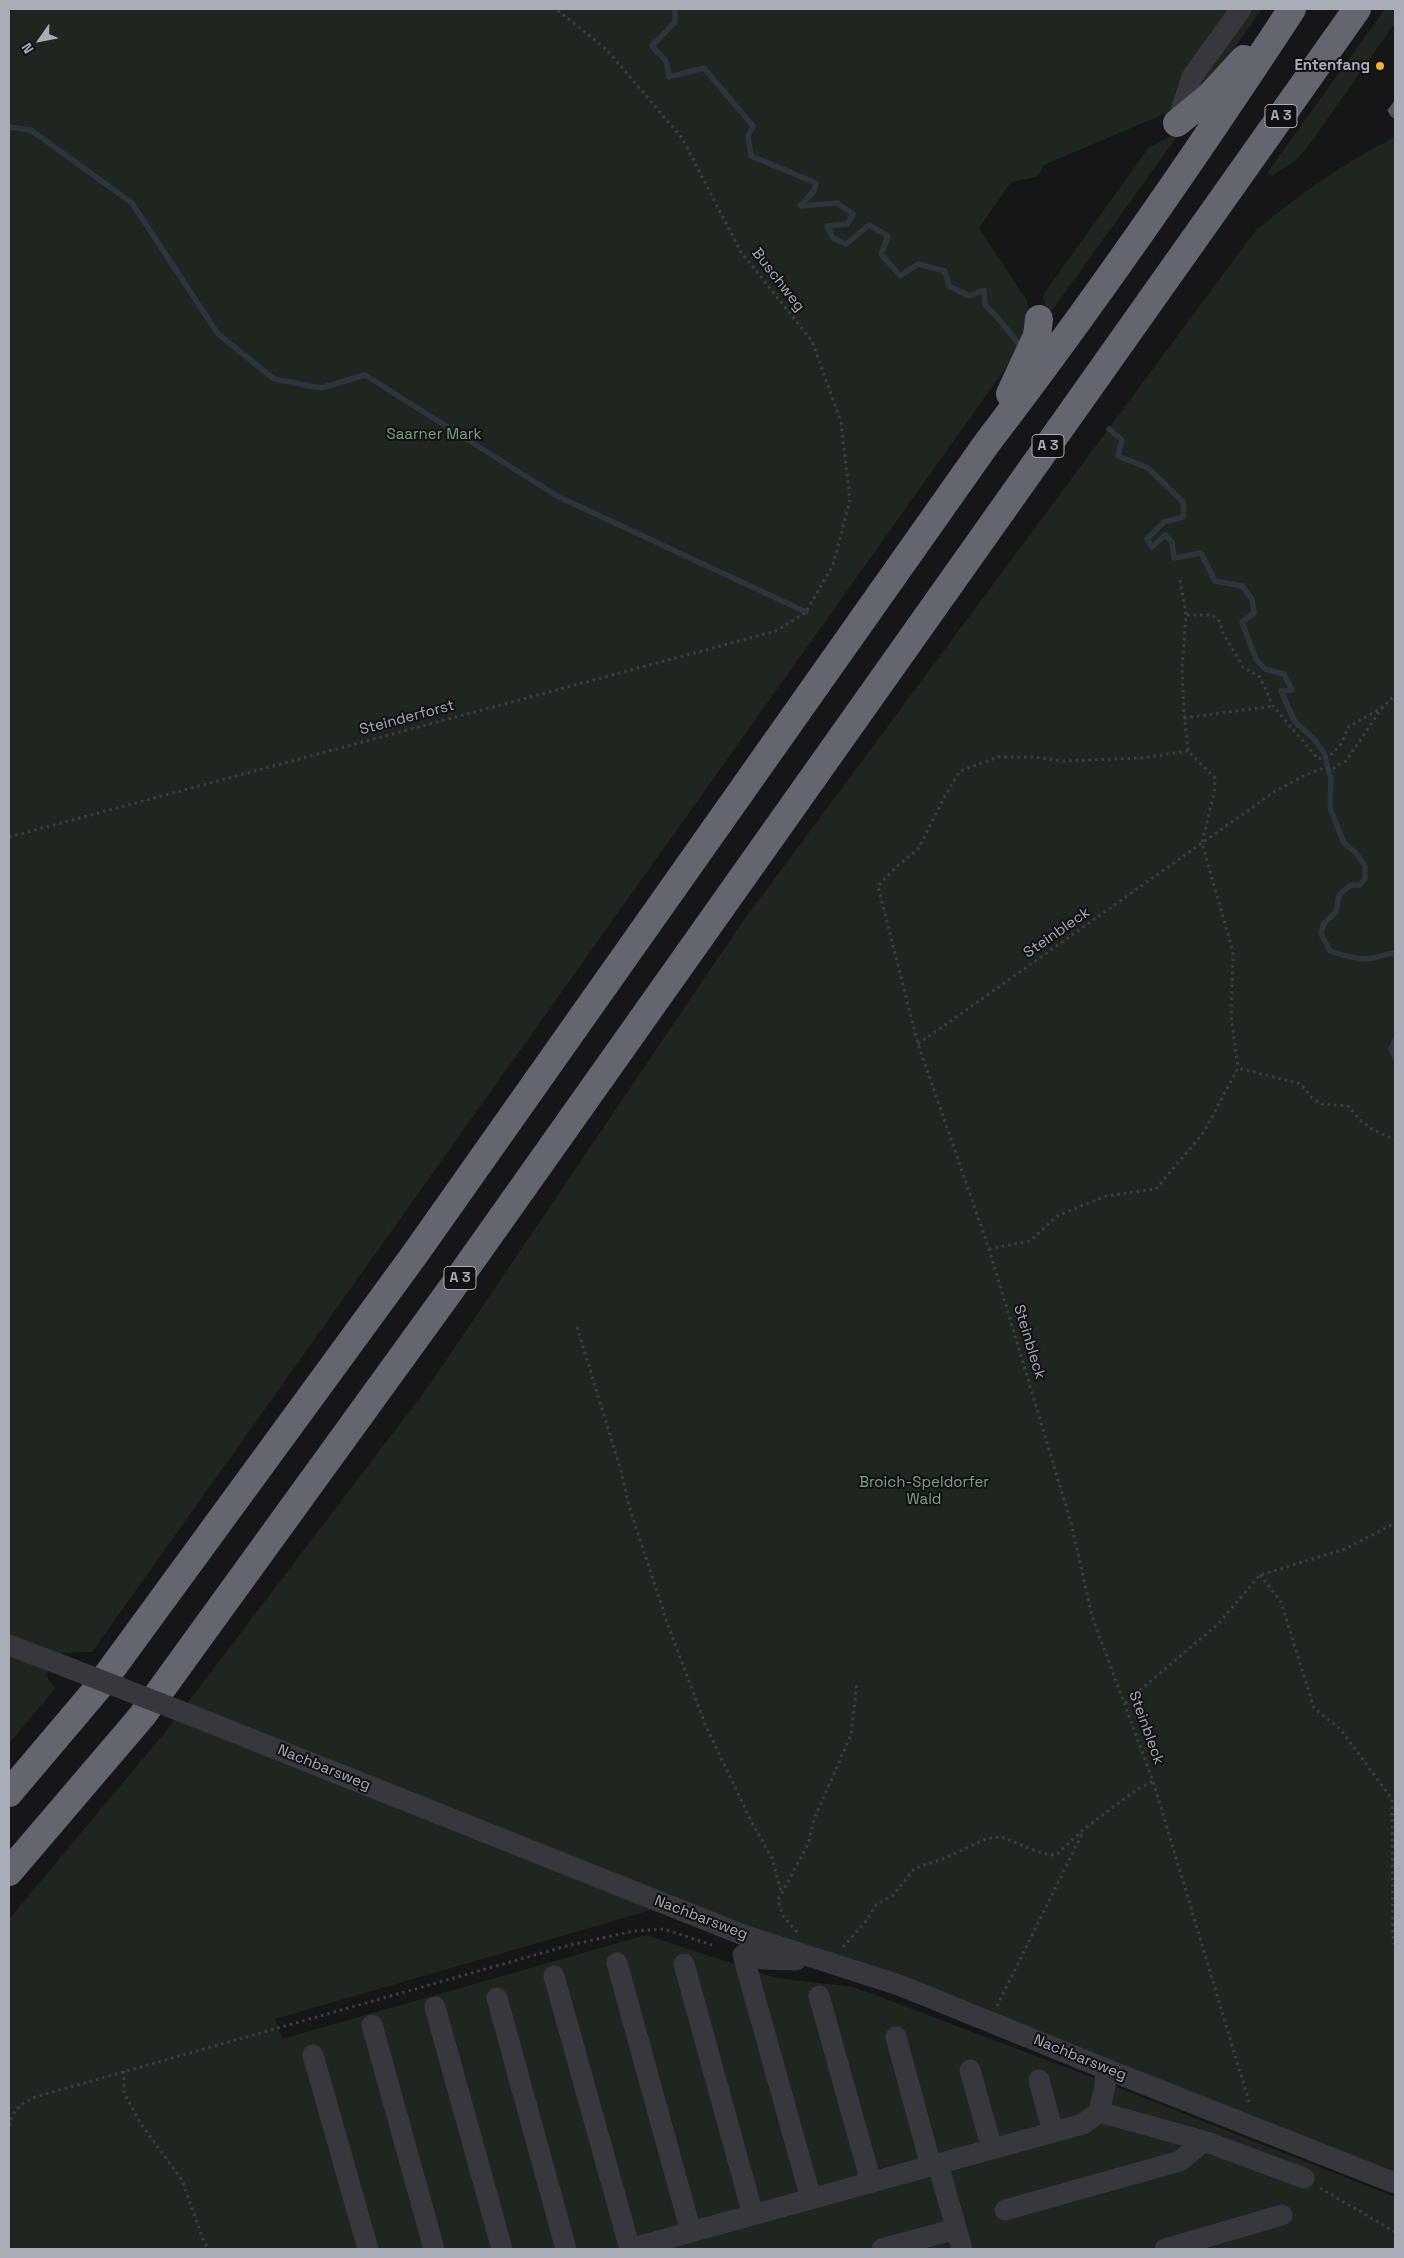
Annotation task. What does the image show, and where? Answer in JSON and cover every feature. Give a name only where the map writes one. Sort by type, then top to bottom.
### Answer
[{"type":"highway","points":[[1177,123],[1210,96],[1291,9]]},
{"type":"highway","points":[[9,1793],[97,1689],[409,1262],[987,443],[1057,351],[1226,109],[1291,9]]},
{"type":"highway","name":"A 3","points":[[9,1872],[142,1716],[446,1296],[1357,9]]},
{"type":"highway","points":[[987,443],[1037,336],[1039,319]]},
{"type":"lane","points":[[1177,123],[1192,77],[1241,9]]},
{"type":"lane","name":"Nachbarsweg","points":[[9,1644],[746,1936],[900,1985],[1395,2183]]},
{"type":"lane","points":[[811,2199],[744,1955],[763,1959],[821,1960]]},
{"type":"lane","points":[[617,1963],[691,2232]]},
{"type":"lane","points":[[684,1964],[753,2215]]},
{"type":"lane","points":[[554,1976],[630,2249],[1083,2124],[1099,2112],[1105,2086],[1106,2069]]},
{"type":"lane","points":[[819,1996],[871,2182]]},
{"type":"lane","points":[[497,1998],[566,2249]]},
{"type":"lane","points":[[435,2007],[502,2249]]},
{"type":"lane","points":[[372,2025],[434,2249]]},
{"type":"lane","points":[[896,2037],[962,2249]]},
{"type":"lane","points":[[313,2055],[368,2249]]},
{"type":"lane","points":[[970,2070],[992,2149]]},
{"type":"lane","points":[[1039,2080],[1054,2132]]},
{"type":"lane","points":[[1099,2112],[1204,2141],[1304,2178]]},
{"type":"lane","points":[[1005,2210],[1180,2161],[1204,2141]]},
{"type":"lane","points":[[1165,2249],[1282,2215]]},
{"type":"lane","points":[[882,2249],[956,2229]]},
{"type":"path","name":"Buschweg","points":[[556,9],[608,50],[682,138],[742,252],[812,341],[842,422],[850,500],[833,566],[806,612]]},
{"type":"path","points":[[990,1249],[1030,1241],[1057,1216],[1106,1196],[1156,1189],[1204,1132],[1238,1068],[1231,1015],[1233,952],[1202,843],[1214,793],[1214,778],[1207,768],[1188,751],[1184,718],[1182,669],[1186,615],[1180,580]]},
{"type":"path","name":"Steinderforst","points":[[9,837],[776,631],[806,612]]},
{"type":"path","points":[[1186,615],[1212,615],[1219,621],[1223,633],[1242,667],[1260,678],[1274,706],[1318,759],[1330,756],[1341,744],[1348,727],[1382,708],[1395,695]]},
{"type":"path","points":[[1184,718],[1274,706]]},
{"type":"path","name":"Steinbleck","points":[[1257,2128],[1153,1781],[1092,1616],[1071,1524],[990,1249],[918,1044],[1274,792],[1304,775],[1321,769],[1334,768],[1346,761],[1382,708]]},
{"type":"path","points":[[918,1044],[878,886],[895,868],[918,850],[945,796],[960,771],[998,757],[1035,757],[1070,760],[1142,758],[1188,751]]},
{"type":"path","points":[[1238,1068],[1301,1084],[1311,1097],[1322,1104],[1348,1106],[1360,1120],[1372,1129],[1395,1140]]},
{"type":"path","points":[[577,1327],[621,1471],[629,1506],[668,1625],[705,1724],[772,1858],[782,1891]]},
{"type":"path","points":[[1125,1703],[1218,1624],[1260,1576],[1345,1549],[1395,1524]]},
{"type":"path","points":[[1260,1576],[1281,1602],[1314,1708],[1341,1730],[1392,1799],[1393,1939],[1395,1947]]},
{"type":"path","points":[[857,1682],[851,1735],[814,1819],[808,1844],[778,1900],[783,1916],[821,1960],[840,1951],[866,1921],[876,1905],[893,1895],[915,1868],[943,1859],[988,1838],[1002,1837],[1036,1851],[1051,1855],[1057,1854],[1084,1829],[1132,1793],[1153,1781]]},
{"type":"path","points":[[990,2022],[1084,1829]]},
{"type":"path","points":[[124,2071],[124,2092],[146,2130],[182,2180],[208,2249]]},
{"type":"path","points":[[1304,2178],[1395,2232]]},
{"type":"green space","name":"Saarner Mark","points":[[9,9],[1231,9],[1171,111],[1044,165],[1037,177],[1011,182],[979,228],[1027,301],[1031,321],[1029,335],[92,1652],[60,1653],[46,1675],[55,1689],[9,1743]]},
{"type":"green space","points":[[1249,9],[1262,9],[1206,88],[1196,81]]},
{"type":"green space","points":[[1385,9],[1395,9],[1395,23],[1307,148],[1296,160],[1272,176],[1267,173]]},
{"type":"green space","points":[[1181,131],[1048,316],[1043,295],[1149,147]]},
{"type":"green space","name":"Broich-Speldorfer Wald","points":[[1395,137],[1395,2176],[672,1904],[275,2019],[282,2039],[646,1935],[776,1978],[854,1987],[1099,2080],[1395,2197],[1395,2249],[9,2249],[9,1919],[166,1731],[428,1387],[741,924],[1256,230],[1323,180],[1358,157]]},
{"type":"building","points":[[1395,101],[1395,115],[1388,111]]},
{"type":"waterway","points":[[675,9],[675,22],[652,46],[666,61],[669,77],[704,68],[753,126],[748,136],[751,156],[816,183],[814,191],[800,206],[837,203],[853,214],[847,224],[827,226],[833,238],[846,244],[869,225],[888,236],[881,254],[900,276],[918,264],[945,271],[949,286],[969,296],[984,290],[985,305],[1021,347]]},
{"type":"waterway","points":[[9,127],[31,130],[132,203],[218,334],[274,379],[321,388],[365,375],[557,496],[806,612]]},
{"type":"waterway","points":[[1109,429],[1122,440],[1118,456],[1148,468],[1184,503],[1183,517],[1164,522],[1147,539],[1152,547],[1165,535],[1172,542],[1174,558],[1201,553],[1215,581],[1242,586],[1252,599],[1254,613],[1242,622],[1256,659],[1265,669],[1284,674],[1292,690],[1281,691],[1295,722],[1314,739],[1324,753],[1331,779],[1330,808],[1344,843],[1356,853],[1365,866],[1365,879],[1360,885],[1351,885],[1339,895],[1336,912],[1324,923],[1321,934],[1330,951],[1362,959],[1395,954]]},
{"type":"waterway","points":[[1395,1040],[1391,1049],[1395,1058]]},
{"type":"place","name":"Entenfang","points":[[1380,66]]}]
